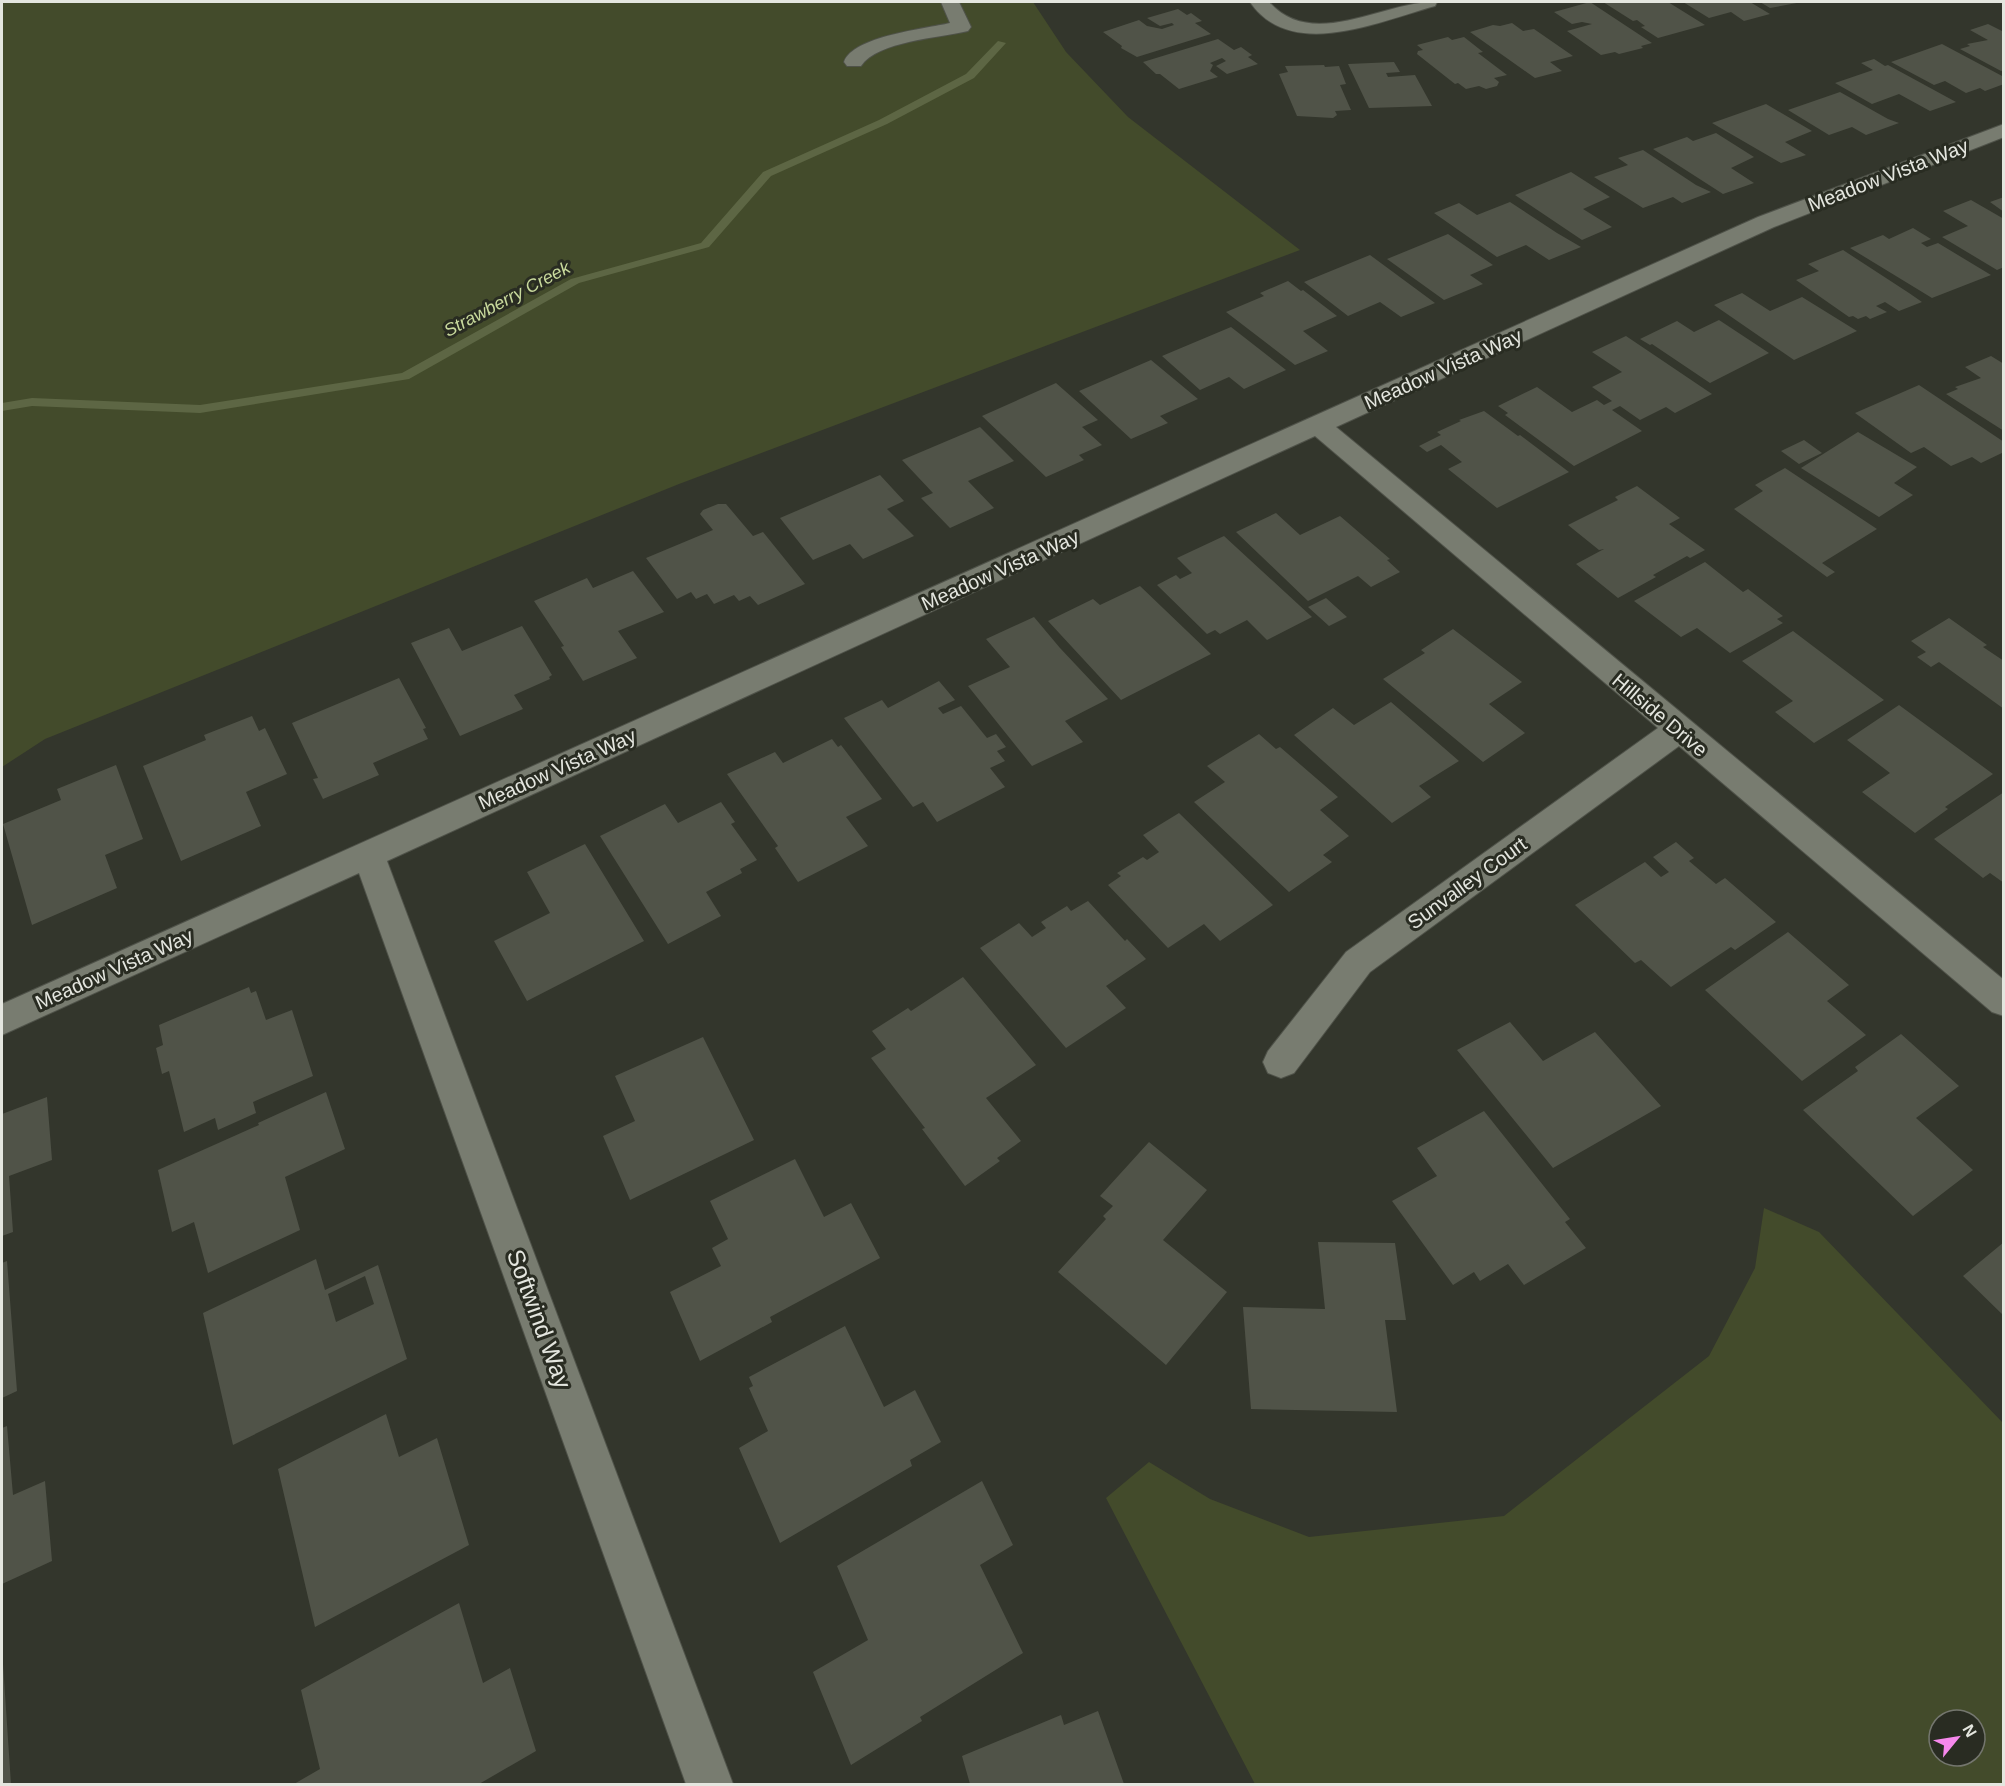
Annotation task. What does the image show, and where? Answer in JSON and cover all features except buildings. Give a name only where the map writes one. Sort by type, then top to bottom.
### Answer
[{"type":"street","points":[[854,62],[856,56],[887,42],[957,30],[961,27],[950,2]]},
{"type":"street","points":[[1258,2],[1274,17],[1309,29],[1343,26],[1428,2]]},
{"type":"street","name":"Meadow Vista Way","points":[[2,1020],[1766,222],[2004,130]]},
{"type":"street","name":"Hillside Drive","points":[[1319,426],[1678,730],[2004,1001]]},
{"type":"street","name":"Sunvalley Court","points":[[1281,1062],[1358,962],[1678,730]]},
{"type":"street","name":"Softwind Way","points":[[369,854],[710,1785]]},
{"type":"green space","points":[[2,2],[1033,2],[1066,52],[1128,117],[1300,250],[679,484],[45,739],[2,767]]},
{"type":"green space","points":[[1764,1208],[1819,1232],[2003,1423],[2003,1784],[1255,1784],[1106,1498],[1149,1462],[1210,1499],[1309,1537],[1504,1516],[1709,1356],[1755,1268]]},
{"type":"waterway","name":"Strawberry Creek","points":[[2,407],[32,402],[200,409],[405,376],[575,281],[705,245],[767,174],[883,122],[970,76],[1001,43]]}]
